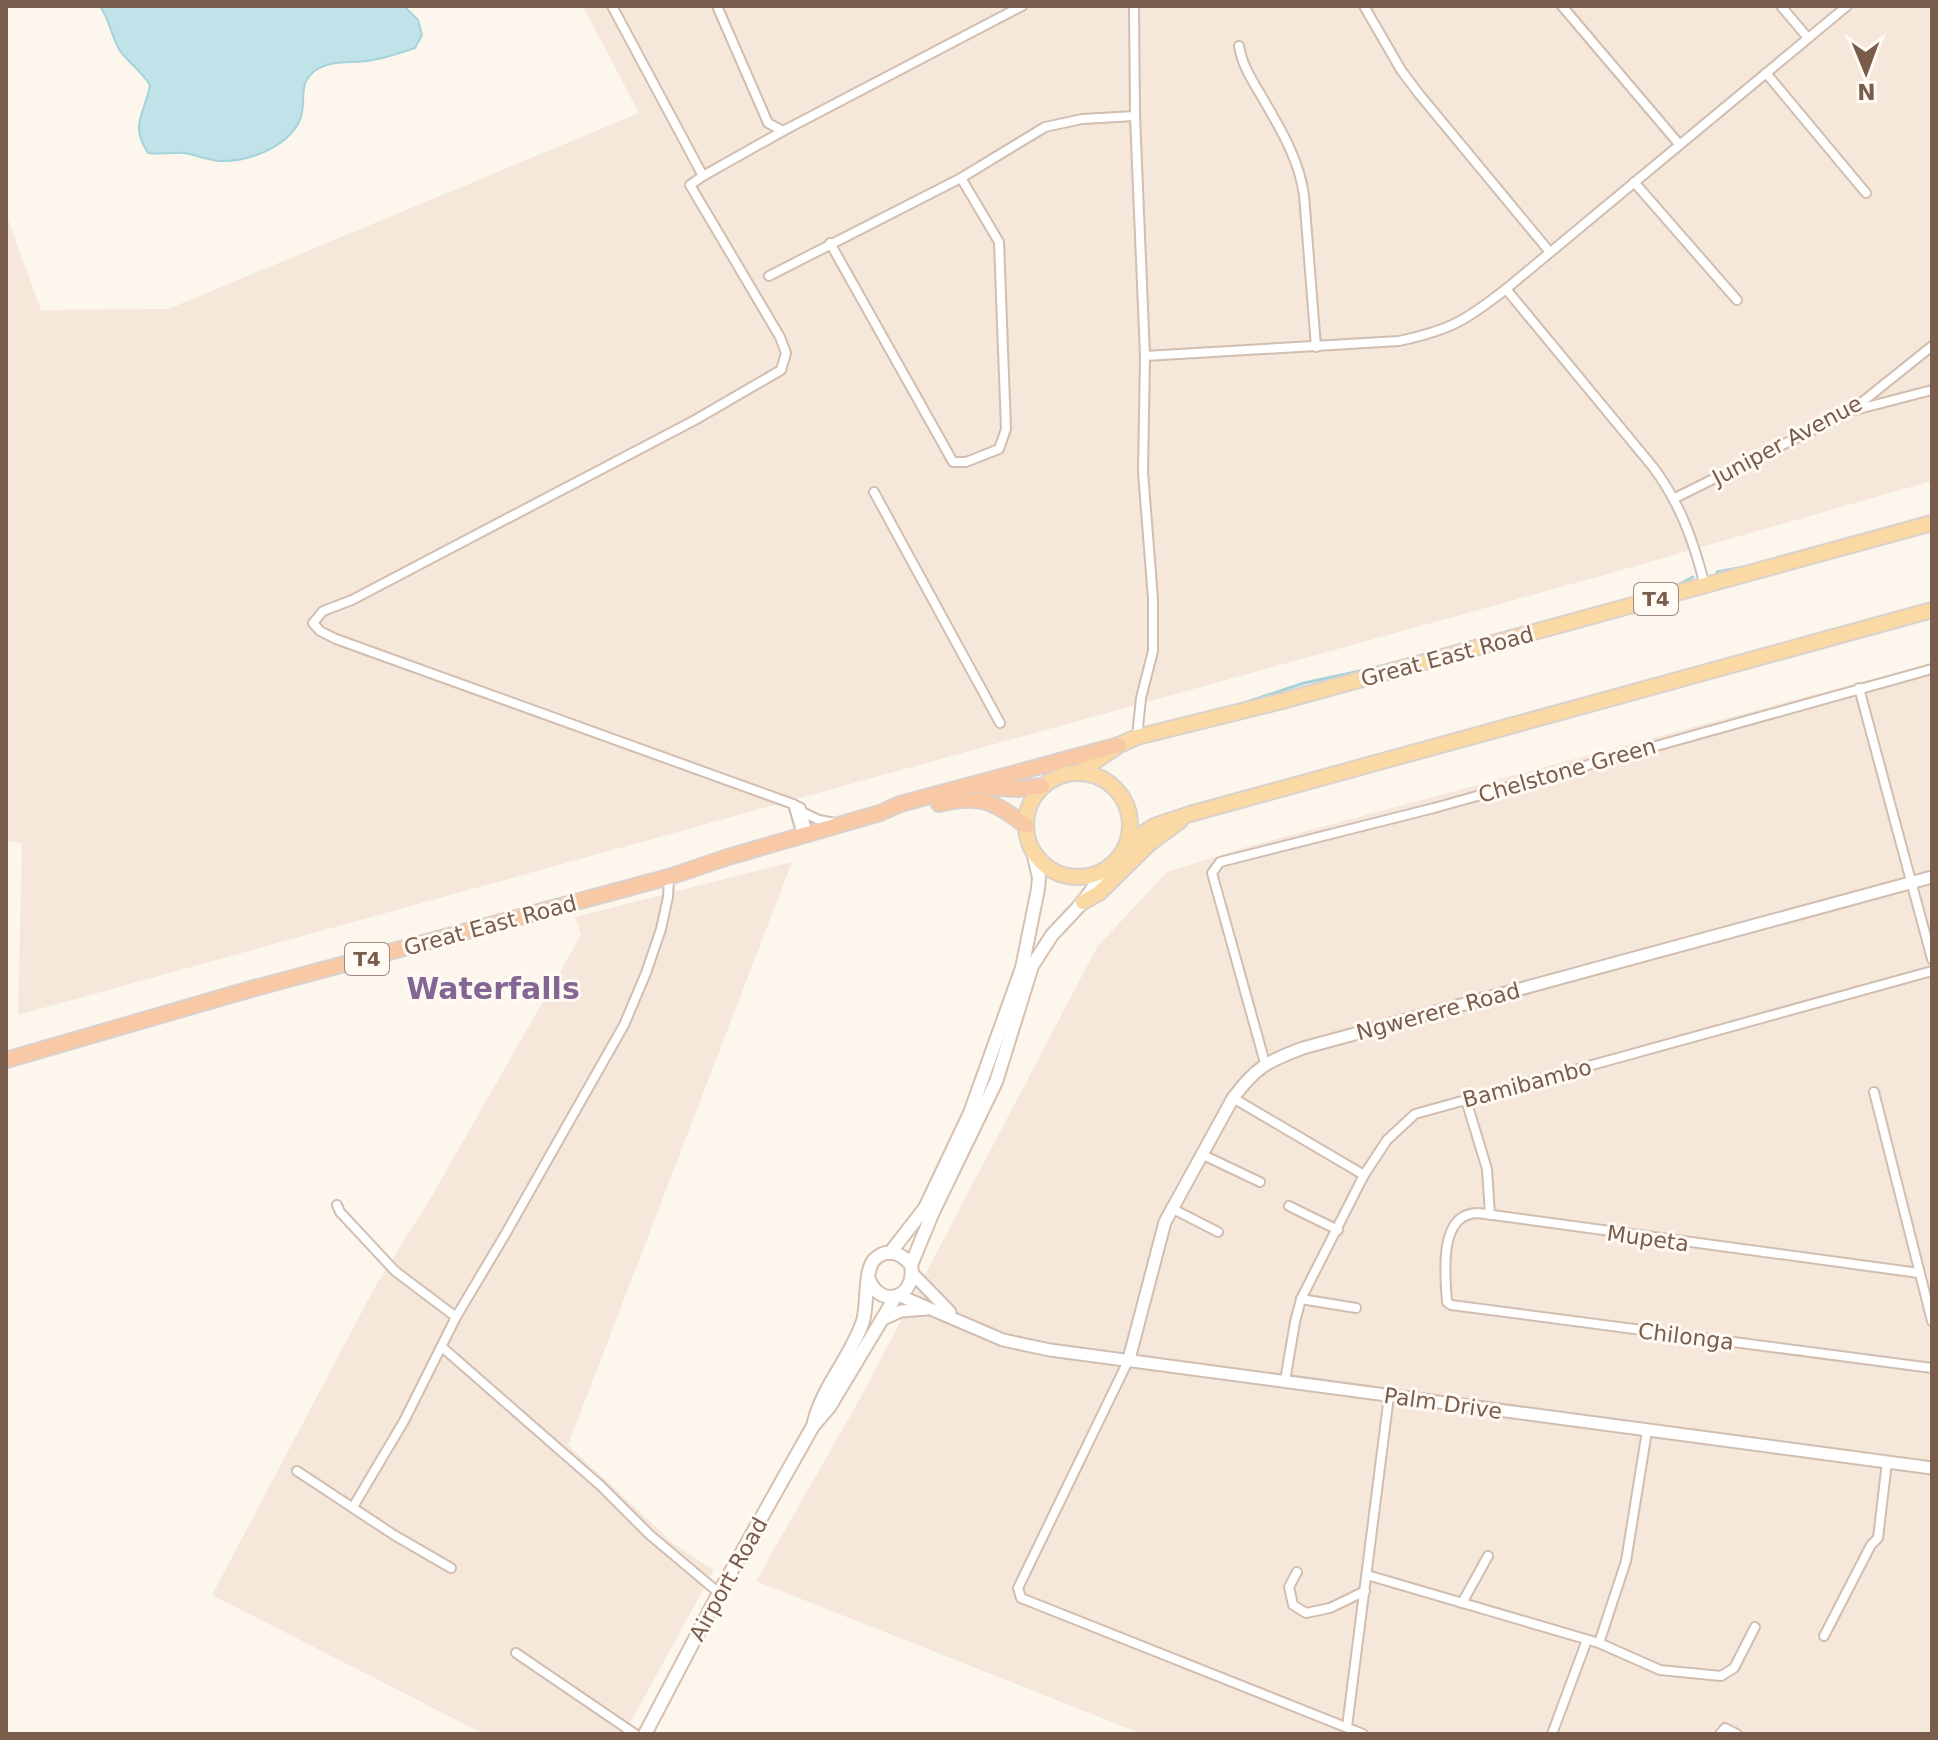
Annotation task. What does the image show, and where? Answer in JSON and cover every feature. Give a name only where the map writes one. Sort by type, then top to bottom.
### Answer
[{"type":"highway","name":"Great East Road","points":[[6,1060],[251,989],[669,877],[880,813],[900,804],[1119,745]]},
{"type":"highway","name":"Great East Road","points":[[962,789],[1042,786]]},
{"type":"highway","name":"Great East Road","points":[[880,813],[895,814],[968,798],[995,804],[1026,826]]},
{"type":"main road","name":"Great East Road","points":[[1119,745],[1137,737],[1282,701],[1932,523]]},
{"type":"main road","points":[[1128,843],[1154,826],[1190,814],[1932,610]]},
{"type":"main road","name":"T4","points":[[1081,771],[1119,745]]},
{"type":"main road","points":[[890,1253],[925,1208],[970,1113],[1022,968],[1039,877],[1026,826],[1029,804],[1042,786],[1054,777],[1081,771],[1100,776],[1115,787],[1126,804],[1130,823],[1128,843],[1083,902],[1052,935],[1032,966],[996,1082],[933,1212],[908,1288],[897,1296],[886,1296],[877,1292],[869,1280],[871,1264],[881,1254],[900,1254],[912,1269]]},
{"type":"main road","points":[[1083,902],[1099,893],[1150,843],[1190,814]]},
{"type":"main road","points":[[1033,852],[1051,869],[1074,877],[1090,876],[1106,870]]},
{"type":"main road","name":"Airport Road","points":[[813,1426],[821,1400],[863,1319],[869,1280]]},
{"type":"main road","name":"Airport Road","points":[[645,1734],[719,1593],[813,1426],[830,1406],[897,1296]]},
{"type":"street","points":[[612,6],[703,176]]},
{"type":"street","points":[[717,6],[768,123],[783,131]]},
{"type":"street","points":[[840,824],[819,820],[336,639],[320,631],[313,623],[323,611],[352,600],[682,427],[781,370],[786,353],[780,337],[690,185],[783,131],[1022,6]]},
{"type":"street","points":[[1134,6],[1135,116],[1145,356],[1143,472],[1153,599],[1153,651],[1141,698],[1137,737]]},
{"type":"street","points":[[1364,6],[1401,70],[1419,94],[1549,251]]},
{"type":"street","points":[[1562,6],[1679,144]]},
{"type":"street","points":[[1781,6],[1808,38]]},
{"type":"street","points":[[1145,356],[1399,341],[1436,333],[1474,314],[1506,289],[1847,6]]},
{"type":"street","points":[[1239,46],[1241,60],[1280,128],[1300,174],[1316,347]]},
{"type":"street","points":[[1766,73],[1866,193]]},
{"type":"street","points":[[769,276],[961,178],[1045,127],[1082,119],[1135,116]]},
{"type":"street","points":[[830,243],[953,462],[966,462],[999,449],[1006,429],[999,242],[961,178]]},
{"type":"street","points":[[1634,182],[1737,300]]},
{"type":"street","points":[[1506,289],[1675,498],[1690,534],[1705,586]]},
{"type":"street","name":"Juniper Avenue","points":[[1675,498],[1851,411],[1932,346]]},
{"type":"street","points":[[1851,411],[1932,390]]},
{"type":"street","points":[[874,492],[1000,723]]},
{"type":"street","name":"Chelstone Green","points":[[1265,1063],[1214,878],[1214,867],[1227,859],[1434,808],[1932,669]]},
{"type":"street","points":[[1859,688],[1932,959]]},
{"type":"street","points":[[798,810],[805,834]]},
{"type":"street","points":[[782,841],[798,810]]},
{"type":"street","points":[[353,1507],[404,1421],[456,1317],[624,1025],[661,929],[669,877]]},
{"type":"street","name":"Ngwerere Road","points":[[1129,1359],[1160,1235],[1171,1208],[1233,1098],[1265,1063],[1303,1048],[1932,877]]},
{"type":"street","name":"Bamibambo","points":[[1285,1381],[1301,1299],[1364,1175],[1387,1140],[1415,1114],[1932,971]]},
{"type":"street","points":[[1874,1092],[1932,1321]]},
{"type":"street","points":[[1233,1098],[1364,1175]]},
{"type":"street","points":[[1466,1100],[1487,1169],[1490,1215]]},
{"type":"street","points":[[1201,1154],[1260,1182]]},
{"type":"street","points":[[337,1205],[395,1271],[456,1317]]},
{"type":"street","points":[[1289,1206],[1338,1230]]},
{"type":"street","points":[[1171,1208],[1218,1232]]},
{"type":"street","name":"Mupeta","points":[[1446,1297],[1447,1240],[1470,1213],[1919,1273]]},
{"type":"street","name":"Palm Drive","points":[[912,1269],[960,1320]]},
{"type":"street","name":"Palm Drive","points":[[897,1296],[1003,1340],[1050,1350],[1932,1468]]},
{"type":"street","name":"Chilonga","points":[[1446,1297],[1451,1305],[1932,1368]]},
{"type":"street","points":[[1301,1299],[1356,1308]]},
{"type":"street","name":"Palm Drive","points":[[881,1320],[901,1311],[922,1308],[943,1313]]},
{"type":"street","points":[[442,1347],[719,1593]]},
{"type":"street","points":[[1129,1359],[1018,1588],[1021,1598],[1363,1734]]},
{"type":"street","points":[[1347,1727],[1389,1396]]},
{"type":"street","points":[[1599,1643],[1626,1561],[1647,1431]]},
{"type":"street","points":[[1824,1636],[1871,1545],[1878,1538],[1887,1462]]},
{"type":"street","points":[[297,1471],[394,1535],[451,1568]]},
{"type":"street","points":[[1462,1603],[1488,1556]]},
{"type":"street","points":[[1297,1572],[1289,1587],[1293,1605],[1306,1613],[1330,1608],[1365,1591]]},
{"type":"street","points":[[1367,1575],[1599,1643],[1660,1670],[1716,1677],[1734,1668],[1755,1627]]},
{"type":"street","points":[[1552,1734],[1587,1640]]},
{"type":"street","points":[[516,1653],[635,1734]]},
{"type":"street","points":[[1720,1734],[1725,1728],[1737,1734]]},
{"type":"shaded area","points":[[583,6],[1932,6],[1932,481],[1597,577],[18,1015],[22,843],[6,841],[6,214],[41,310],[168,309],[639,113]]},
{"type":"shaded area","points":[[1932,663],[1932,1734],[1142,1734],[756,1581],[862,1395],[1097,947],[1167,872],[1243,848]]},
{"type":"shaded area","points":[[792,862],[568,1445],[674,1544],[714,1570],[624,1734],[484,1734],[212,1595],[376,1285],[429,1201],[581,935],[575,917]]},
{"type":"water","points":[[100,6],[404,6],[418,20],[422,35],[415,48],[397,54],[319,68],[304,86],[302,115],[285,139],[265,152],[220,161],[184,153],[148,153],[142,143],[139,126],[150,85],[119,49]]},
{"type":"waterway","points":[[1775,559],[1791,554]]},
{"type":"waterway","points":[[1717,572],[1744,567]]},
{"type":"waterway","points":[[1676,586],[1693,577]]},
{"type":"waterway","points":[[1241,704],[1304,683],[1484,639]]},
{"type":"district","name":"Waterfalls","points":[[493,989]]}]
